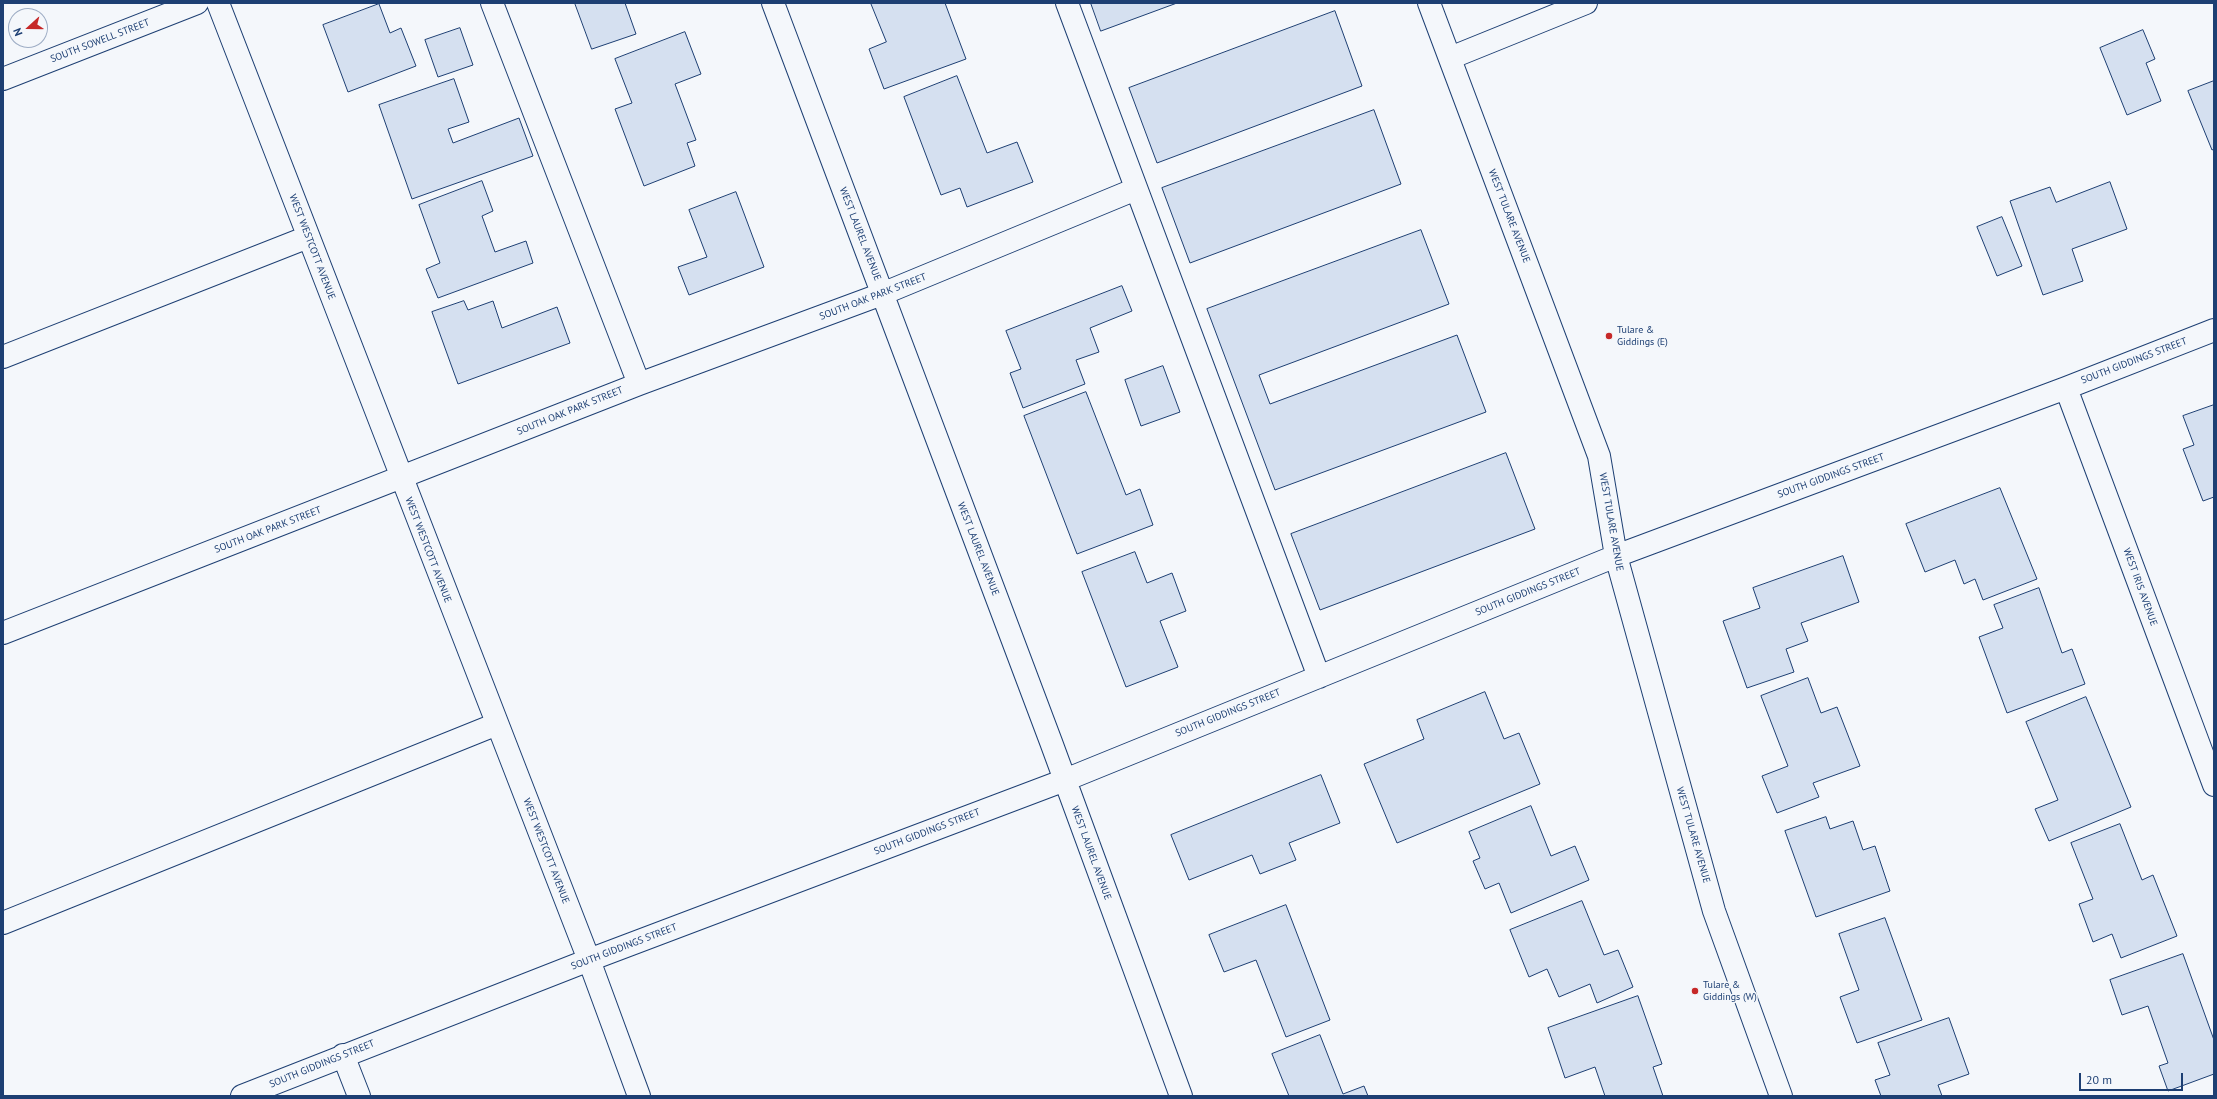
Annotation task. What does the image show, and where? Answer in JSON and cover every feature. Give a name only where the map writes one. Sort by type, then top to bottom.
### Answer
[{"type":"street","name":"SOUTH SOWELL STREET","points":[[3,79],[196,3]]},
{"type":"street","name":"WEST WESTCOTT AVENUE","points":[[218,3],[588,960],[639,1096]]},
{"type":"street","points":[[492,3],[639,384]]},
{"type":"street","name":"WEST LAUREL AVENUE","points":[[773,3],[1065,780],[1180,1096]]},
{"type":"street","points":[[1067,3],[1319,677]]},
{"type":"street","name":"WEST TULARE AVENUE","points":[[1429,3],[1599,456],[1616,556],[1714,911],[1781,1096]]},
{"type":"street","points":[[1450,58],[1586,3]]},
{"type":"street","name":"SOUTH OAK PARK STREET","points":[[3,633],[401,479],[639,384],[882,294],[1136,189]]},
{"type":"street","points":[[3,357],[308,237]]},
{"type":"street","name":"SOUTH GIDDINGS STREET","points":[[242,1096],[343,1055],[588,960],[1065,780],[1616,556],[2066,388],[2214,330]]},
{"type":"street","name":"WEST IRIS AVENUE","points":[[2066,388],[2214,786]]},
{"type":"street","points":[[3,923],[497,724]]},
{"type":"street","points":[[343,1055],[359,1096]]},
{"type":"building","points":[[575,3],[625,3],[636,34],[592,49]]},
{"type":"building","points":[[871,3],[945,3],[966,59],[884,89],[869,49],[886,42]]},
{"type":"building","points":[[1091,3],[1177,3],[1101,31]]},
{"type":"building","points":[[379,4],[390,33],[401,28],[416,66],[348,92],[323,25]]},
{"type":"building","points":[[1335,11],[1362,86],[1157,163],[1129,88]]},
{"type":"building","points":[[460,28],[473,65],[438,77],[425,40]]},
{"type":"building","points":[[2143,30],[2155,59],[2146,63],[2161,101],[2127,115],[2100,48]]},
{"type":"building","points":[[685,32],[701,74],[675,84],[696,140],[687,143],[695,166],[644,186],[615,109],[632,103],[615,59]]},
{"type":"building","points":[[957,76],[987,153],[1017,142],[1033,182],[967,207],[960,188],[941,195],[904,97]]},
{"type":"building","points":[[454,79],[469,122],[448,129],[453,143],[519,118],[533,156],[412,199],[379,105]]},
{"type":"building","points":[[2214,81],[2214,149],[2212,150],[2188,91]]},
{"type":"building","points":[[1374,110],[1401,184],[1190,263],[1162,188]]},
{"type":"building","points":[[482,181],[493,211],[482,216],[495,252],[526,241],[533,263],[438,298],[426,269],[440,263],[419,205]]},
{"type":"building","points":[[2110,182],[2127,229],[2072,249],[2083,281],[2043,295],[2010,201],[2050,187],[2056,202]]},
{"type":"building","points":[[736,192],[764,267],[689,295],[678,267],[707,257],[689,210]]},
{"type":"building","points":[[2002,217],[2022,266],[1997,276],[1977,227]]},
{"type":"building","points":[[1421,230],[1449,304],[1259,375],[1270,404],[1457,335],[1486,412],[1275,490],[1207,309]]},
{"type":"building","points":[[1122,286],[1132,311],[1090,328],[1099,352],[1076,360],[1085,384],[1023,408],[1010,373],[1021,369],[1006,331]]},
{"type":"building","points":[[464,301],[468,310],[493,301],[502,328],[557,307],[570,343],[458,384],[432,312]]},
{"type":"building","points":[[1163,366],[1180,412],[1141,426],[1125,380]]},
{"type":"building","points":[[1086,392],[1126,495],[1140,489],[1153,525],[1077,554],[1024,416]]},
{"type":"building","points":[[2214,405],[2214,497],[2203,501],[2183,449],[2194,445],[2183,416]]},
{"type":"building","points":[[1506,453],[1535,529],[1320,610],[1291,534]]},
{"type":"building","points":[[2000,488],[2037,579],[1983,600],[1975,579],[1964,584],[1955,560],[1925,572],[1906,524]]},
{"type":"building","points":[[1135,552],[1147,583],[1172,573],[1186,611],[1160,621],[1178,667],[1126,687],[1082,572]]},
{"type":"building","points":[[1843,556],[1859,602],[1801,623],[1808,641],[1786,649],[1794,672],[1747,688],[1723,621],[1760,608],[1753,588]]},
{"type":"building","points":[[2039,588],[2062,653],[2072,649],[2085,684],[2007,713],[1979,637],[2003,628],[1994,605]]},
{"type":"building","points":[[1808,678],[1821,713],[1837,707],[1860,766],[1813,783],[1819,797],[1777,813],[1762,776],[1788,766],[1761,696]]},
{"type":"building","points":[[1485,692],[1504,739],[1519,733],[1540,784],[1397,843],[1364,764],[1424,739],[1417,720]]},
{"type":"building","points":[[2086,697],[2131,807],[2049,841],[2035,809],[2058,800],[2026,722]]},
{"type":"building","points":[[1321,775],[1340,823],[1289,843],[1296,860],[1260,874],[1252,855],[1189,880],[1171,835]]},
{"type":"building","points":[[1531,806],[1551,856],[1575,846],[1589,880],[1511,913],[1499,883],[1485,889],[1473,861],[1480,858],[1469,832]]},
{"type":"building","points":[[1826,817],[1830,829],[1853,821],[1863,850],[1875,846],[1890,891],[1816,917],[1785,831]]},
{"type":"building","points":[[2120,824],[2142,880],[2153,875],[2177,936],[2121,958],[2112,934],[2093,942],[2079,904],[2093,899],[2071,843]]},
{"type":"building","points":[[1582,901],[1604,955],[1618,950],[1633,987],[1597,1003],[1590,984],[1559,997],[1547,969],[1529,977],[1510,930]]},
{"type":"building","points":[[1286,905],[1330,1020],[1286,1037],[1256,960],[1224,972],[1209,935]]},
{"type":"building","points":[[1885,918],[1922,1020],[1857,1043],[1840,997],[1859,990],[1839,934]]},
{"type":"building","points":[[2183,954],[2214,1040],[2214,1074],[2168,1091],[2159,1066],[2168,1063],[2148,1006],[2122,1015],[2110,980]]},
{"type":"building","points":[[1638,996],[1662,1064],[1653,1067],[1663,1096],[1605,1096],[1595,1067],[1565,1078],[1548,1028]]},
{"type":"building","points":[[1949,1018],[1969,1074],[1938,1085],[1942,1096],[1881,1096],[1875,1080],[1890,1075],[1878,1043]]},
{"type":"building","points":[[1320,1035],[1343,1094],[1364,1086],[1368,1096],[1289,1096],[1272,1054]]},
{"type":"place","name":"Tulare & Giddings (E)","points":[[1609,336]]},
{"type":"place","name":"Tulare & Giddings (W)","points":[[1695,991]]}]
